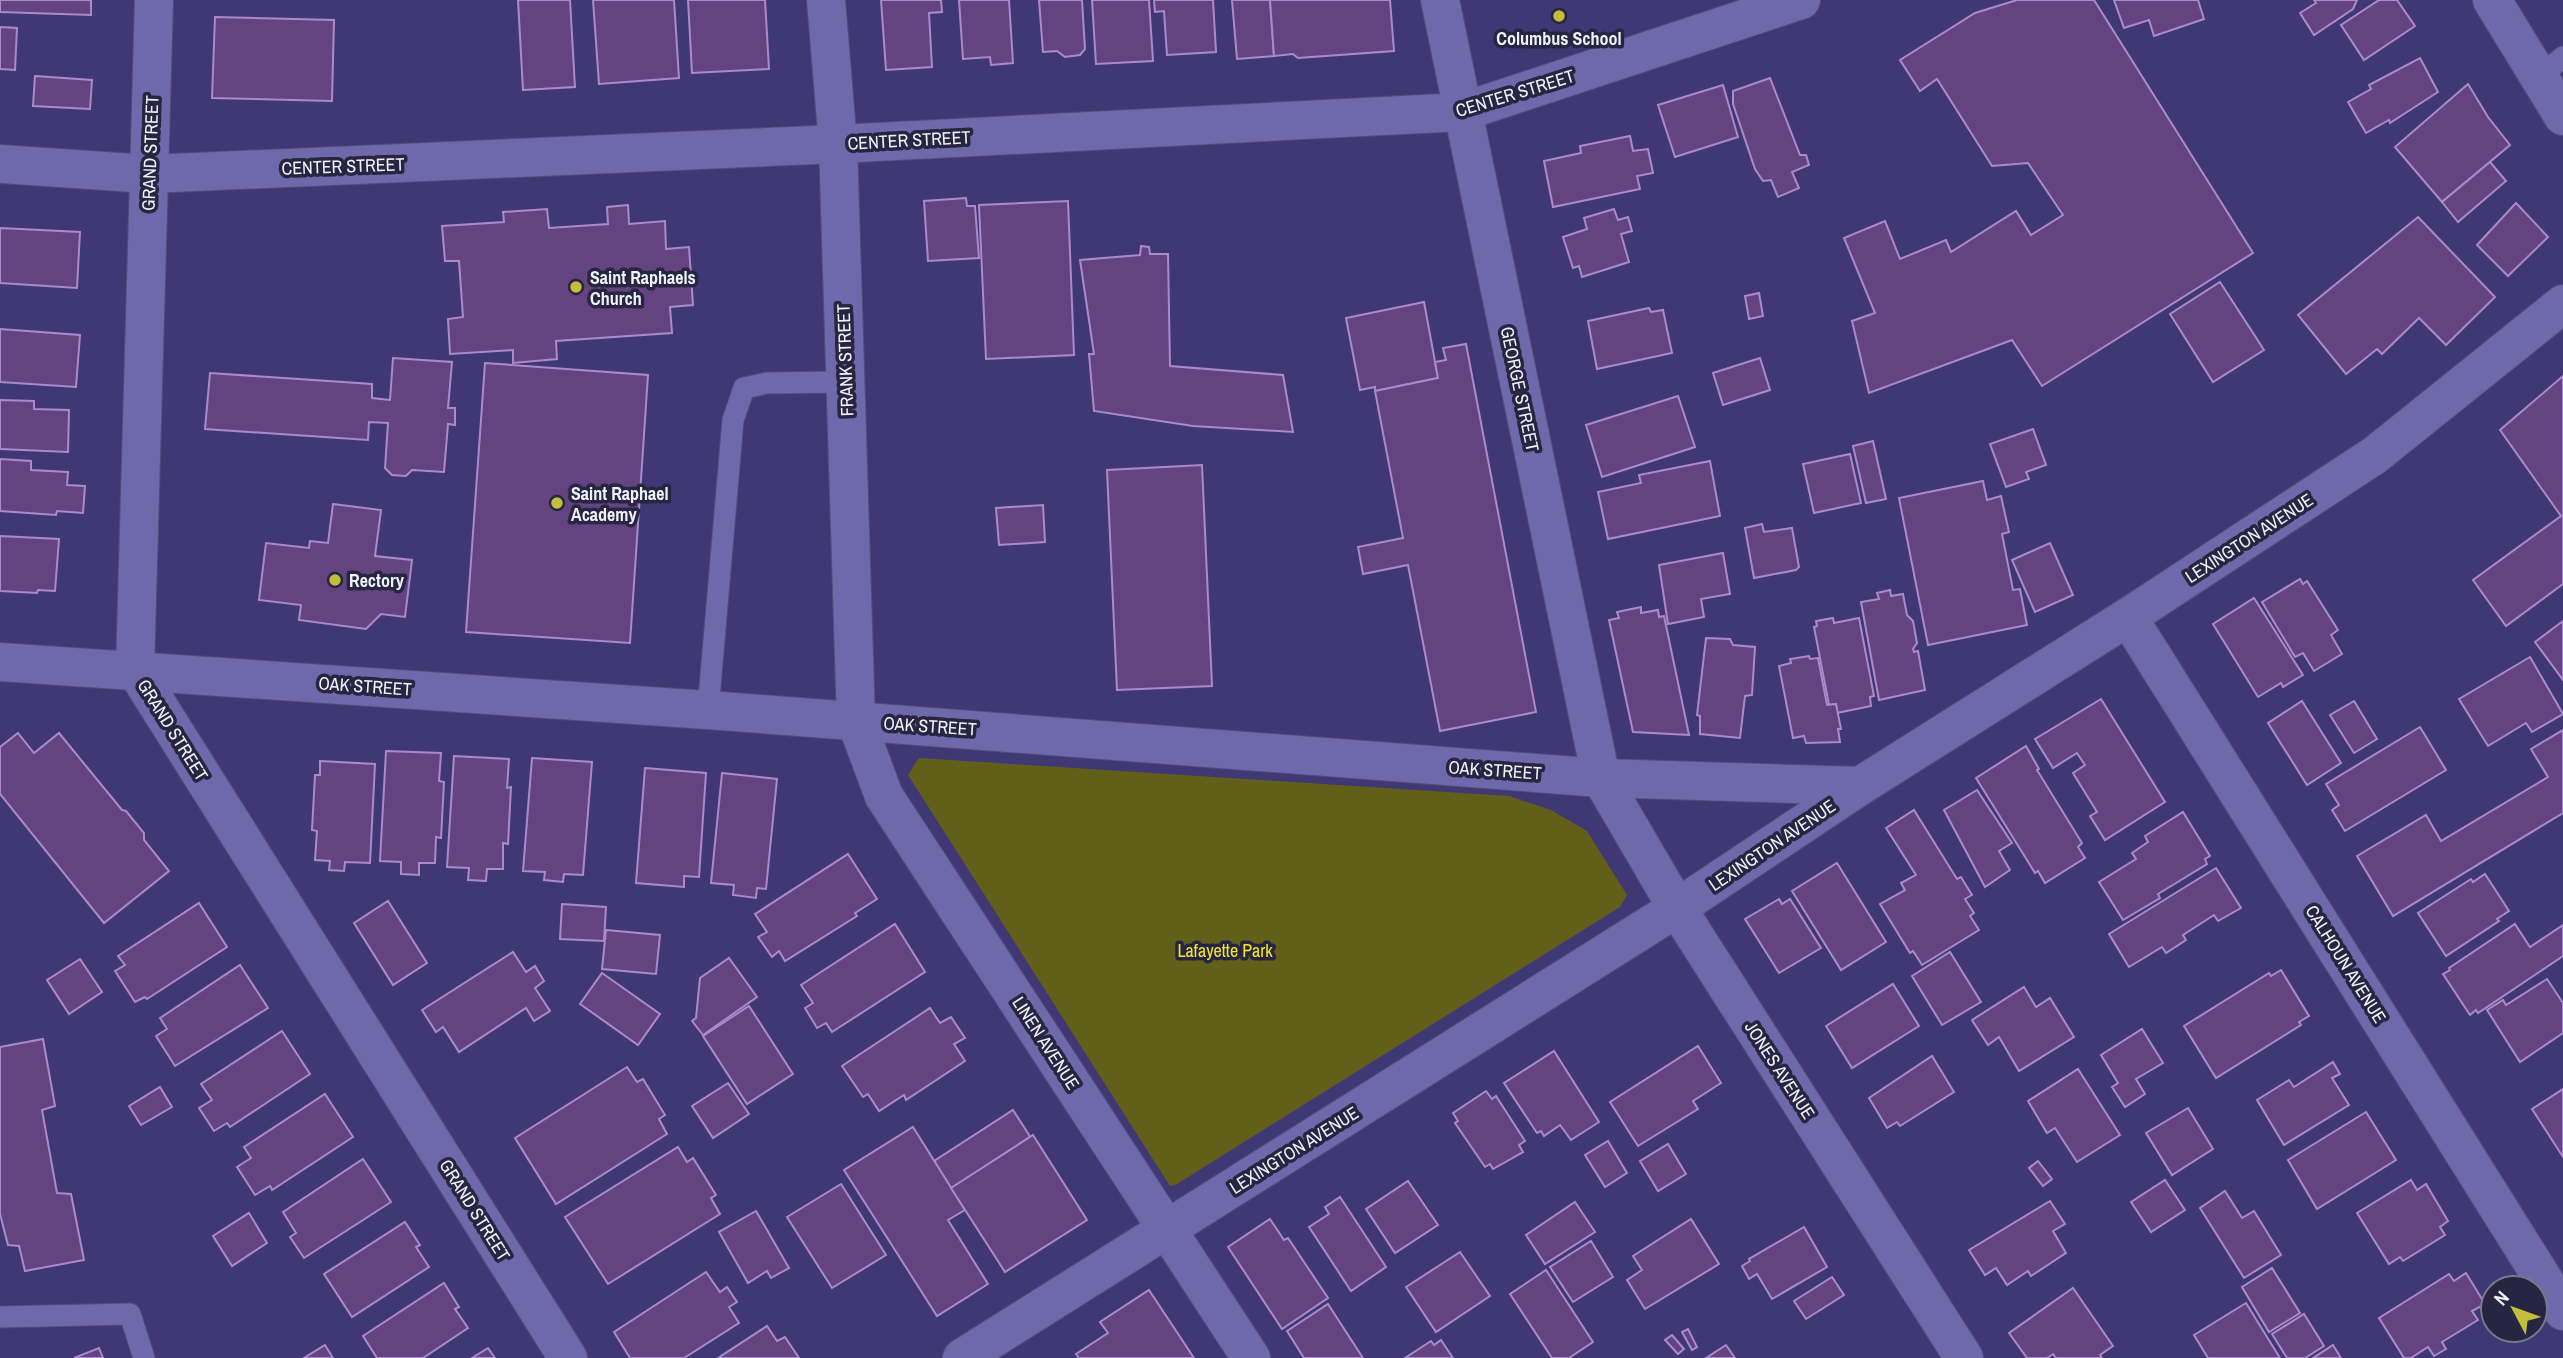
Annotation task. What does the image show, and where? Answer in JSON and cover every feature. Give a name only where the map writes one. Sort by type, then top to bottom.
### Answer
[{"type":"street","name":"GRAND STREET","points":[[154,0],[135,669],[568,1358]]},
{"type":"street","name":"FRANK STREET","points":[[826,0],[838,144],[856,721]]},
{"type":"street","name":"GEORGE STREET","points":[[1440,0],[1601,778]]},
{"type":"street","name":"CENTER STREET","points":[[0,164],[149,174],[838,144],[1462,112],[1801,0]]},
{"type":"street","points":[[2492,0],[2551,67],[2563,116]]},
{"type":"street","name":"LEXINGTON AVENUE","points":[[962,1358],[1677,908],[1860,786],[2128,617],[2375,454],[2563,304]]},
{"type":"street","name":"CALHOUN AVENUE","points":[[2128,617],[2563,1311]]},
{"type":"street","name":"OAK STREET","points":[[0,662],[135,669],[708,710],[1601,778],[1860,786]]},
{"type":"street","name":"LINEN AVENUE","points":[[856,721],[884,796],[1251,1358]]},
{"type":"street","name":"JONES AVENUE","points":[[1601,778],[1677,908],[1964,1358]]},
{"type":"lane","points":[[708,710],[733,420],[744,388],[767,383],[845,382]]},
{"type":"lane","points":[[0,1317],[130,1314],[144,1358]]},
{"type":"green space","name":"Lafayette Park","points":[[919,758],[1509,796],[1551,810],[1587,831],[1627,895],[1620,907],[1170,1186],[908,775]]},
{"type":"building","points":[[0,0],[91,0],[91,15],[0,12]]},
{"type":"building","points":[[518,0],[570,0],[575,87],[523,90]]},
{"type":"building","points":[[593,0],[674,0],[679,78],[599,84]]},
{"type":"building","points":[[688,0],[765,0],[769,69],[692,73]]},
{"type":"building","points":[[881,0],[941,0],[942,12],[929,13],[932,67],[886,70]]},
{"type":"building","points":[[959,0],[1009,0],[1013,63],[991,65],[990,57],[963,59]]},
{"type":"building","points":[[1039,0],[1082,0],[1085,49],[1080,55],[1065,57],[1057,51],[1043,52]]},
{"type":"building","points":[[1092,0],[1149,0],[1153,61],[1096,64]]},
{"type":"building","points":[[1154,0],[1213,0],[1216,52],[1167,55],[1164,11],[1155,12]]},
{"type":"building","points":[[1232,0],[1270,0],[1274,56],[1237,59]]},
{"type":"building","points":[[1270,0],[1390,0],[1394,51],[1298,58],[1293,54],[1274,56]]},
{"type":"building","points":[[2017,0],[2094,0],[2253,253],[2042,386],[2012,340],[1869,393],[1852,321],[1875,313],[1844,238],[1885,221],[1900,259],[1946,240],[1951,252],[2016,211],[2031,235],[2063,215],[2028,163],[1992,166],[1937,79],[1920,91],[1900,60],[1975,13]]},
{"type":"building","points":[[2114,0],[2198,0],[2204,19],[2154,36],[2149,20],[2124,28]]},
{"type":"building","points":[[2314,0],[2357,0],[2353,9],[2314,35],[2300,13],[2316,3]]},
{"type":"building","points":[[2379,0],[2397,0],[2415,26],[2364,60],[2341,25]]},
{"type":"building","points":[[215,17],[334,20],[332,101],[212,98]]},
{"type":"building","points":[[0,27],[17,28],[15,70],[0,69]]},
{"type":"building","points":[[2420,58],[2438,92],[2390,123],[2389,120],[2366,133],[2348,102],[2371,89],[2369,85]]},
{"type":"building","points":[[35,76],[92,80],[90,109],[33,106]]},
{"type":"building","points":[[1770,78],[1800,155],[1806,155],[1809,165],[1792,172],[1799,188],[1778,197],[1771,180],[1763,181],[1755,169],[1733,104],[1733,91]]},
{"type":"building","points":[[2468,84],[2488,117],[2510,145],[2442,202],[2395,147]]},
{"type":"building","points":[[1723,85],[1738,137],[1675,157],[1658,105]]},
{"type":"building","points":[[1630,136],[1633,151],[1648,149],[1653,173],[1637,176],[1640,189],[1553,207],[1544,161],[1581,153],[1580,146]]},
{"type":"building","points":[[2490,162],[2506,181],[2458,222],[2442,202]]},
{"type":"building","points":[[966,198],[967,206],[975,206],[979,258],[928,261],[924,201]]},
{"type":"building","points":[[1068,201],[1074,355],[986,359],[979,205]]},
{"type":"building","points":[[2516,203],[2548,237],[2508,276],[2477,245]]},
{"type":"building","name":"Saint Raphaels Church","points":[[628,205],[629,224],[665,221],[666,249],[689,247],[693,305],[670,307],[672,333],[556,341],[557,359],[513,363],[513,350],[450,354],[448,319],[463,317],[459,261],[445,261],[442,226],[504,222],[503,212],[547,209],[549,228],[608,224],[607,207]]},
{"type":"building","points":[[1614,209],[1618,220],[1628,217],[1632,231],[1621,234],[1629,262],[1582,277],[1579,266],[1573,268],[1563,237],[1587,229],[1584,218]]},
{"type":"building","points":[[2418,217],[2495,297],[2446,345],[2419,318],[2382,354],[2377,349],[2346,374],[2298,315]]},
{"type":"building","points":[[0,228],[80,232],[77,288],[0,283]]},
{"type":"building","points":[[1141,246],[1149,247],[1150,254],[1168,254],[1170,366],[1283,375],[1293,432],[1193,426],[1094,411],[1089,354],[1094,354],[1080,260],[1140,255]]},
{"type":"building","points":[[2220,282],[2264,350],[2213,382],[2170,314]]},
{"type":"building","points":[[1759,293],[1763,316],[1749,319],[1745,296]]},
{"type":"building","points":[[1424,302],[1438,378],[1375,391],[1375,387],[1360,390],[1346,318]]},
{"type":"building","points":[[1649,308],[1651,312],[1663,310],[1672,353],[1597,369],[1588,321]]},
{"type":"building","points":[[0,329],[80,335],[76,387],[0,382]]},
{"type":"building","points":[[1466,344],[1536,712],[1440,731],[1408,565],[1363,574],[1358,547],[1403,538],[1375,391],[1438,378],[1435,362],[1446,360],[1443,348]]},
{"type":"building","points":[[393,358],[452,362],[448,408],[455,408],[455,425],[448,424],[444,472],[412,470],[406,476],[392,475],[385,468],[388,423],[369,422],[368,440],[205,429],[210,373],[372,384],[372,398],[390,400]]},
{"type":"building","points":[[1760,358],[1770,390],[1723,405],[1713,373]]},
{"type":"building","name":"Saint Raphael Academy","points":[[485,363],[648,375],[630,643],[466,632]]},
{"type":"building","points":[[2563,376],[2563,584],[2506,626],[2473,580],[2561,516],[2500,430]]},
{"type":"building","points":[[1678,396],[1695,447],[1602,477],[1586,425]]},
{"type":"building","points":[[0,400],[34,401],[34,409],[69,410],[68,452],[0,449]]},
{"type":"building","points":[[2033,429],[2046,465],[2026,472],[2029,479],[2006,487],[1990,444]]},
{"type":"building","points":[[1873,441],[1886,499],[1866,503],[1853,446]]},
{"type":"building","points":[[1850,454],[1861,503],[1814,513],[1803,464]]},
{"type":"building","points":[[0,459],[31,461],[31,470],[68,472],[67,485],[85,486],[83,513],[57,511],[56,515],[0,511]]},
{"type":"building","points":[[1710,461],[1720,516],[1608,539],[1598,492],[1641,483],[1639,475]]},
{"type":"building","points":[[1202,465],[1212,686],[1117,690],[1107,470]]},
{"type":"building","points":[[1983,481],[1987,500],[2001,496],[2009,532],[2002,534],[2013,590],[2020,589],[2027,625],[1928,645],[1899,498]]},
{"type":"building","name":"Rectory","points":[[333,504],[381,510],[375,556],[412,560],[405,617],[381,614],[366,629],[299,620],[301,605],[259,600],[266,543],[309,548],[310,541],[328,543]]},
{"type":"building","points":[[1043,505],[1045,542],[999,545],[996,508]]},
{"type":"building","points":[[1762,524],[1764,532],[1792,528],[1799,567],[1796,570],[1754,578],[1745,528]]},
{"type":"building","points":[[0,536],[59,539],[55,591],[0,591]]},
{"type":"building","points":[[2050,543],[2073,595],[2035,612],[2012,560]]},
{"type":"building","points":[[1723,553],[1730,594],[1701,599],[1704,617],[1668,624],[1659,565]]},
{"type":"building","points":[[2300,579],[2303,584],[2307,581],[2338,630],[2331,635],[2342,654],[2314,671],[2303,653],[2295,657],[2262,602]]},
{"type":"building","points":[[1890,590],[1891,596],[1903,594],[1907,615],[1913,621],[1917,643],[1913,649],[1914,652],[1918,651],[1925,690],[1879,700],[1861,602],[1879,599],[1877,593]]},
{"type":"building","points":[[2254,598],[2303,675],[2283,687],[2281,683],[2258,697],[2213,624]]},
{"type":"building","points":[[1641,607],[1641,613],[1658,610],[1659,617],[1664,616],[1689,735],[1633,732],[1609,620],[1619,618],[1617,612]]},
{"type":"building","points":[[1833,618],[1834,623],[1859,618],[1874,696],[1870,697],[1871,706],[1837,713],[1836,704],[1829,705],[1814,627],[1817,626],[1816,621]]},
{"type":"building","points":[[2563,621],[2563,680],[2535,642]]},
{"type":"building","points":[[1706,638],[1730,639],[1733,645],[1755,647],[1752,695],[1745,696],[1740,738],[1700,734],[1700,716],[1697,715]]},
{"type":"building","points":[[1809,656],[1810,659],[1818,658],[1827,705],[1836,704],[1841,729],[1838,729],[1840,742],[1806,743],[1804,736],[1793,738],[1779,666],[1791,663],[1790,659]]},
{"type":"building","points":[[2530,657],[2563,714],[2532,732],[2526,723],[2488,746],[2459,699]]},
{"type":"building","points":[[2101,699],[2165,802],[2105,840],[2090,816],[2097,812],[2073,773],[2085,765],[2077,753],[2053,768],[2035,739]]},
{"type":"building","points":[[2302,701],[2341,763],[2307,785],[2268,723]]},
{"type":"building","points":[[2354,701],[2377,739],[2354,753],[2330,715]]},
{"type":"building","points":[[2420,727],[2446,770],[2345,831],[2332,810],[2339,805],[2326,784]]},
{"type":"building","points":[[2563,730],[2563,813],[2393,916],[2357,856],[2426,815],[2441,841],[2548,777],[2531,749]]},
{"type":"building","points":[[18,733],[34,753],[59,733],[144,833],[144,840],[169,871],[104,923],[0,794],[0,747]]},
{"type":"building","points":[[2026,746],[2039,769],[2037,770],[2082,843],[2078,847],[2085,858],[2045,883],[2038,871],[2035,873],[1976,778]]},
{"type":"building","points":[[386,751],[441,753],[439,781],[444,782],[441,838],[436,837],[435,863],[419,863],[419,875],[401,874],[401,862],[380,861]]},
{"type":"building","points":[[454,756],[509,759],[507,788],[511,787],[508,844],[503,843],[503,869],[487,869],[486,881],[468,880],[469,868],[447,867]]},
{"type":"building","points":[[532,758],[592,762],[583,875],[564,874],[563,882],[544,880],[545,872],[523,871]]},
{"type":"building","points":[[320,761],[375,764],[370,863],[345,862],[344,871],[329,870],[330,861],[315,860],[317,831],[312,830],[315,775],[320,775]]},
{"type":"building","points":[[645,768],[706,773],[699,877],[684,876],[684,887],[636,883]]},
{"type":"building","points":[[722,773],[777,779],[766,889],[757,888],[756,898],[733,895],[734,885],[711,883]]},
{"type":"building","points":[[1977,790],[2012,843],[1999,851],[2010,870],[1985,887],[1944,810]]},
{"type":"building","points":[[1914,810],[1957,879],[1961,877],[1972,895],[1965,899],[1974,913],[1970,916],[1979,930],[1922,965],[1913,951],[1910,953],[1880,904],[1905,890],[1901,883],[1916,875],[1886,828]]},
{"type":"building","points":[[2183,812],[2210,856],[2205,859],[2207,864],[2158,894],[2160,898],[2123,920],[2099,882],[2136,859],[2132,853],[2148,842],[2145,836]]},
{"type":"building","points":[[848,854],[877,899],[855,913],[857,916],[785,961],[779,951],[772,957],[758,937],[767,932],[755,914]]},
{"type":"building","points":[[1837,863],[1886,942],[1841,970],[1792,891]]},
{"type":"building","points":[[2216,868],[2241,908],[2218,921],[2214,915],[2183,935],[2186,940],[2166,953],[2162,947],[2129,967],[2109,934]]},
{"type":"building","points":[[2485,874],[2509,911],[2497,919],[2499,921],[2446,956],[2418,913],[2471,879],[2473,882]]},
{"type":"building","points":[[1779,899],[1782,904],[1790,899],[1821,948],[1779,973],[1745,919]]},
{"type":"building","points":[[388,901],[427,963],[393,985],[354,923]]},
{"type":"building","points":[[199,903],[227,947],[147,999],[145,997],[135,1002],[115,971],[125,965],[118,956]]},
{"type":"building","points":[[562,904],[606,907],[604,941],[560,939]]},
{"type":"building","points":[[895,924],[925,972],[832,1032],[826,1023],[817,1028],[805,1008],[813,1003],[801,985]]},
{"type":"building","points":[[2515,924],[2530,947],[2563,925],[2563,956],[2478,1013],[2476,1010],[2470,1015],[2443,974]]},
{"type":"building","points":[[606,930],[660,935],[656,974],[602,969]]},
{"type":"building","points":[[513,952],[526,972],[535,966],[544,981],[535,988],[550,1011],[534,1021],[526,1008],[459,1052],[443,1027],[436,1032],[422,1010]]},
{"type":"building","points":[[1950,952],[1981,1002],[1942,1025],[1912,976]]},
{"type":"building","points":[[729,958],[757,997],[703,1035],[692,1021],[696,1018],[700,978]]},
{"type":"building","points":[[80,959],[102,992],[69,1014],[47,980]]},
{"type":"building","points":[[240,965],[268,1008],[175,1066],[156,1036],[167,1029],[160,1018]]},
{"type":"building","points":[[2281,970],[2309,1016],[2299,1022],[2301,1025],[2216,1078],[2184,1026],[2269,973],[2271,976]]},
{"type":"building","points":[[602,973],[660,1014],[638,1045],[580,1004]]},
{"type":"building","points":[[2547,979],[2563,1003],[2563,1033],[2520,1062],[2487,1010],[2503,1000],[2506,1005]]},
{"type":"building","points":[[1893,984],[1919,1026],[1852,1068],[1826,1026]]},
{"type":"building","points":[[2024,987],[2036,1007],[2050,998],[2074,1037],[2019,1071],[1999,1037],[1988,1045],[1972,1020]]},
{"type":"building","points":[[749,1006],[793,1074],[747,1104],[703,1036]]},
{"type":"building","points":[[930,1008],[940,1023],[951,1017],[965,1038],[954,1044],[965,1061],[906,1100],[904,1095],[879,1111],[868,1094],[863,1097],[842,1066]]},
{"type":"building","points":[[2142,1029],[2163,1063],[2136,1079],[2145,1094],[2125,1107],[2112,1087],[2118,1083],[2101,1055]]},
{"type":"building","points":[[282,1031],[310,1074],[230,1127],[227,1123],[214,1131],[199,1108],[212,1100],[201,1084]]},
{"type":"building","points":[[43,1039],[55,1106],[42,1110],[57,1193],[71,1194],[84,1260],[25,1271],[19,1246],[8,1245],[0,1214],[0,1047]]},
{"type":"building","points":[[1698,1046],[1721,1083],[1693,1101],[1698,1109],[1638,1146],[1610,1102]]},
{"type":"building","points":[[1554,1051],[1599,1122],[1571,1140],[1560,1125],[1544,1136],[1541,1131],[1537,1133],[1504,1083]]},
{"type":"building","points":[[1932,1056],[1954,1092],[1900,1126],[1897,1122],[1887,1128],[1869,1098]]},
{"type":"building","points":[[2333,1062],[2340,1074],[2332,1078],[2349,1105],[2284,1145],[2257,1100],[2289,1080],[2294,1087]]},
{"type":"building","points":[[627,1067],[637,1082],[643,1079],[665,1115],[659,1119],[667,1134],[556,1204],[515,1138]]},
{"type":"building","points":[[2078,1069],[2120,1135],[2077,1162],[2055,1128],[2047,1133],[2028,1101]]},
{"type":"building","points":[[728,1083],[749,1114],[713,1138],[692,1106]]},
{"type":"building","points":[[160,1087],[172,1107],[141,1125],[129,1106]]},
{"type":"building","points":[[2563,1089],[2563,1157],[2532,1109]]},
{"type":"building","points":[[1486,1091],[1492,1099],[1496,1096],[1525,1141],[1519,1145],[1523,1152],[1493,1169],[1490,1164],[1485,1167],[1455,1123],[1458,1121],[1453,1113]]},
{"type":"building","points":[[325,1094],[353,1137],[272,1190],[270,1186],[255,1195],[237,1167],[251,1158],[244,1147]]},
{"type":"building","points":[[2188,1108],[2213,1149],[2172,1175],[2146,1133]]},
{"type":"building","points":[[1013,1110],[1031,1138],[951,1188],[934,1161]]},
{"type":"building","points":[[2366,1112],[2396,1160],[2317,1209],[2288,1160]]},
{"type":"building","points":[[913,1127],[965,1210],[948,1220],[988,1284],[937,1316],[844,1170]]},
{"type":"building","points":[[1033,1135],[1087,1220],[1005,1272],[951,1188]]},
{"type":"building","points":[[1608,1141],[1627,1173],[1605,1187],[1585,1155]]},
{"type":"building","points":[[1668,1144],[1686,1174],[1658,1191],[1640,1161]]},
{"type":"building","points":[[678,1147],[687,1162],[693,1158],[716,1195],[711,1198],[720,1214],[608,1284],[565,1217]]},
{"type":"building","points":[[363,1159],[391,1202],[304,1258],[290,1237],[296,1233],[283,1212]]},
{"type":"building","points":[[2038,1161],[2052,1179],[2043,1186],[2029,1168]]},
{"type":"building","points":[[2165,1180],[2185,1210],[2151,1232],[2131,1202]]},
{"type":"building","points":[[2411,1180],[2417,1190],[2426,1184],[2448,1221],[2440,1227],[2445,1235],[2403,1261],[2400,1257],[2389,1264],[2357,1213]]},
{"type":"building","points":[[1408,1181],[1438,1225],[1395,1253],[1366,1209]]},
{"type":"building","points":[[841,1184],[886,1255],[832,1288],[787,1217]]},
{"type":"building","points":[[2225,1191],[2242,1218],[2254,1211],[2281,1255],[2244,1278],[2200,1208]]},
{"type":"building","points":[[1340,1197],[1386,1267],[1351,1291],[1309,1227],[1329,1214],[1325,1207]]},
{"type":"building","points":[[2050,1201],[2065,1224],[2053,1231],[2066,1253],[2031,1276],[2028,1271],[2007,1285],[1996,1268],[1985,1275],[1969,1250]]},
{"type":"building","points":[[1575,1202],[1595,1232],[1545,1264],[1526,1235]]},
{"type":"building","points":[[756,1211],[789,1268],[771,1278],[767,1271],[748,1283],[719,1232]]},
{"type":"building","points":[[249,1213],[267,1243],[232,1266],[213,1236]]},
{"type":"building","points":[[1270,1219],[1284,1240],[1288,1238],[1328,1298],[1282,1329],[1228,1247]]},
{"type":"building","points":[[1691,1219],[1719,1264],[1645,1309],[1627,1280],[1642,1270],[1633,1256]]},
{"type":"building","points":[[405,1222],[420,1245],[416,1247],[429,1267],[352,1317],[324,1274]]},
{"type":"building","points":[[1804,1227],[1827,1267],[1772,1299],[1757,1274],[1749,1279],[1742,1266],[1750,1261],[1749,1259]]},
{"type":"building","points":[[1591,1241],[1613,1277],[1573,1302],[1550,1267]]},
{"type":"building","points":[[1460,1252],[1490,1296],[1436,1332],[1406,1287]]},
{"type":"building","points":[[2272,1268],[2300,1313],[2269,1332],[2242,1287]]},
{"type":"building","points":[[1546,1270],[1593,1342],[1569,1358],[1552,1358],[1510,1294]]},
{"type":"building","points":[[706,1272],[720,1292],[727,1287],[737,1302],[729,1307],[739,1323],[684,1358],[630,1358],[614,1332]]},
{"type":"building","points":[[2466,1273],[2479,1294],[2479,1307],[2472,1311],[2478,1320],[2442,1342],[2446,1349],[2434,1356],[2428,1347],[2411,1358],[2404,1358],[2379,1318],[2449,1274],[2454,1281]]},
{"type":"building","points":[[1832,1277],[1844,1295],[1806,1319],[1794,1301]]},
{"type":"building","points":[[444,1283],[459,1307],[455,1309],[468,1328],[423,1358],[377,1358],[363,1336]]},
{"type":"building","points":[[2073,1288],[2113,1346],[2100,1355],[2102,1358],[2056,1358],[2053,1354],[2047,1358],[2027,1358],[2009,1333]]},
{"type":"building","points":[[1149,1290],[1194,1358],[1079,1358],[1076,1354],[1108,1333],[1100,1322]]},
{"type":"building","points":[[2246,1303],[2280,1358],[2208,1358],[2194,1335]]},
{"type":"building","points":[[1328,1304],[1363,1358],[1304,1358],[1287,1331]]},
{"type":"building","points":[[2304,1314],[2324,1346],[2305,1358],[2287,1358],[2272,1334]]},
{"type":"building","points":[[767,1326],[777,1341],[785,1337],[799,1358],[718,1358]]},
{"type":"building","points":[[1688,1329],[1697,1347],[1692,1350],[1682,1332]]},
{"type":"building","points":[[1672,1335],[1684,1349],[1678,1354],[1665,1340]]},
{"type":"building","points":[[1441,1340],[1453,1358],[1405,1358],[1431,1341],[1434,1345]]},
{"type":"building","points":[[325,1345],[333,1358],[304,1358]]},
{"type":"building","points":[[1726,1345],[1735,1358],[1706,1358]]},
{"type":"building","points":[[2333,1345],[2341,1358],[2313,1358]]},
{"type":"building","points":[[99,1348],[103,1358],[74,1358]]},
{"type":"building","points":[[488,1348],[495,1358],[472,1358]]},
{"type":"place","name":"Columbus School","points":[[1559,16]]},
{"type":"place","name":"Saint Raphaels Church","points":[[576,287]]},
{"type":"place","name":"Saint Raphael Academy","points":[[557,503]]},
{"type":"place","name":"Rectory","points":[[335,580]]}]
